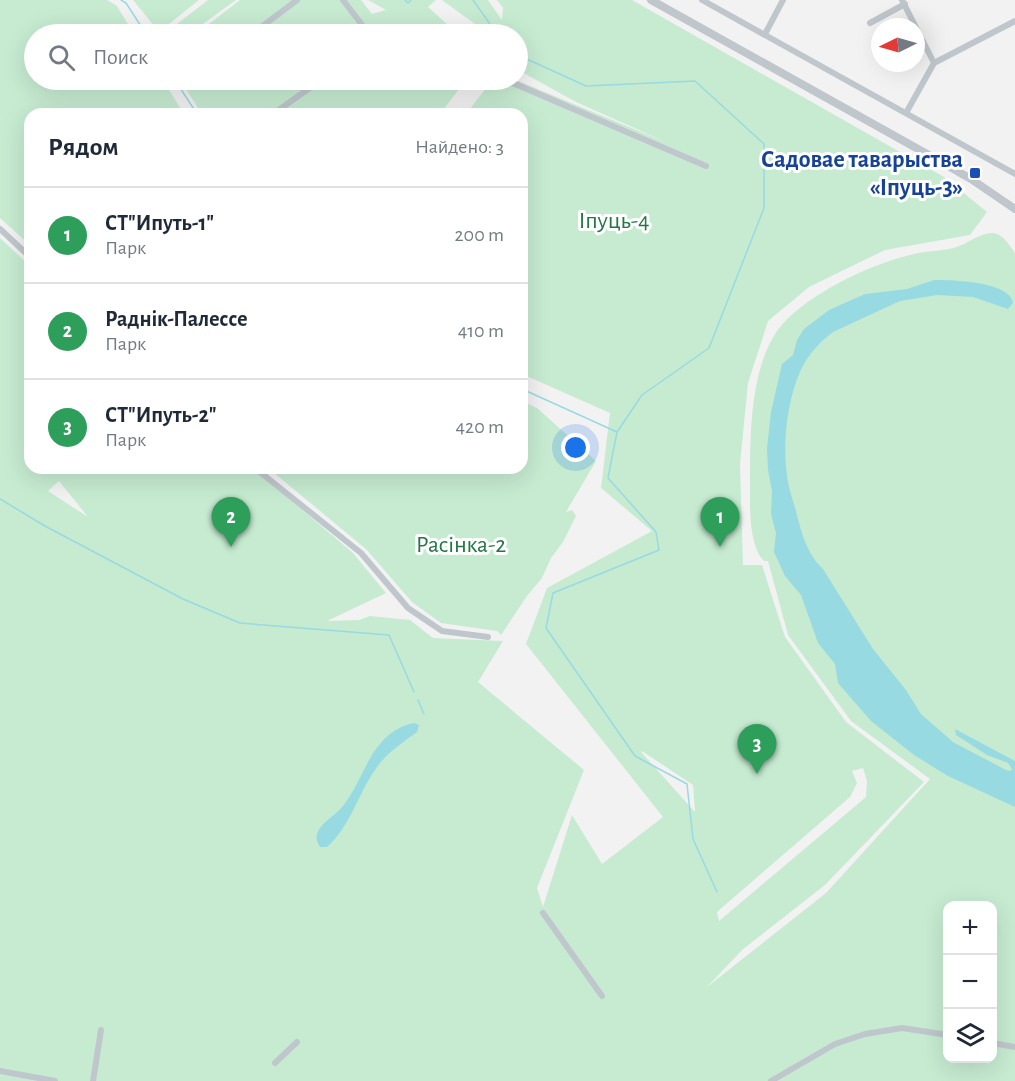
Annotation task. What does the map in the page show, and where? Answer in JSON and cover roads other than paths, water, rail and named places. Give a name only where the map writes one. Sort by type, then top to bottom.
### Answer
[{"type":"street","points":[[265,24],[297,0]]},
{"type":"street","points":[[343,0],[361,24]]},
{"type":"street","points":[[651,0],[936,159],[1015,209]]},
{"type":"street","points":[[702,0],[1015,174]]},
{"type":"street","points":[[765,34],[783,0]]},
{"type":"street","points":[[870,23],[904,2],[934,63]]},
{"type":"street","points":[[906,113],[934,63],[1015,21]]},
{"type":"street","points":[[528,89],[706,166]]},
{"type":"street","points":[[281,108],[307,90]]},
{"type":"street","points":[[0,229],[24,251]]},
{"type":"street","points":[[262,474],[361,553],[408,608],[442,631],[488,637]]},
{"type":"street","points":[[543,913],[602,996]]},
{"type":"street","points":[[771,1081],[835,1044],[865,1034],[902,1028],[943,1034]]},
{"type":"street","points":[[93,1081],[101,1030]]},
{"type":"street","points":[[275,1063],[297,1042]]},
{"type":"street","points":[[997,1044],[1015,1047]]},
{"type":"street","points":[[0,1071],[55,1081]]},
{"type":"water","points":[[934,280],[966,281],[991,286],[1002,290],[1013,303],[1008,309],[973,297],[937,295],[900,301],[829,335],[805,362],[794,387],[785,448],[789,489],[809,550],[873,649],[906,690],[921,714],[953,742],[1006,770],[1012,769],[1008,763],[987,755],[956,735],[955,729],[1015,761],[1015,807],[948,776],[914,755],[871,721],[838,683],[835,664],[818,643],[801,595],[785,576],[774,552],[776,533],[771,514],[772,491],[767,448],[771,412],[782,364],[793,355],[797,340],[804,329],[829,310],[865,294],[907,289]]},
{"type":"water","points":[[414,723],[419,725],[417,732],[394,749],[379,764],[342,830],[327,847],[320,847],[317,842],[319,830],[343,806],[379,746],[400,728]]},
{"type":"waterway","points":[[121,0],[126,3],[140,24]]},
{"type":"waterway","points":[[405,0],[408,3],[411,0]]},
{"type":"waterway","points":[[473,0],[490,24]]},
{"type":"waterway","points":[[528,60],[586,86],[695,81],[764,144],[764,208],[709,348],[642,395],[617,432],[608,478],[656,532],[659,550],[553,593],[546,628],[635,756],[687,784],[693,839],[717,892]]},
{"type":"waterway","points":[[181,90],[193,108]]},
{"type":"waterway","points":[[528,392],[617,432]]},
{"type":"waterway","points":[[0,499],[45,526],[183,599],[240,623],[389,635],[414,692]]},
{"type":"waterway","points":[[418,700],[424,714]]},
{"type":"place","name":"Садовае таварыства «Іпуць-3»","points":[[975,173]]},
{"type":"place","name":"Раднік-Палессе","points":[[231,547]]},
{"type":"place","name":"СТ\"Ипуть-1\"","points":[[720,547]]},
{"type":"place","name":"СТ\"Ипуть-2\"","points":[[757,774]]},
{"type":"park label","name":"Іпуць-4","points":[[614,220]]},
{"type":"park label","name":"Расінка-2","points":[[461,544]]}]
